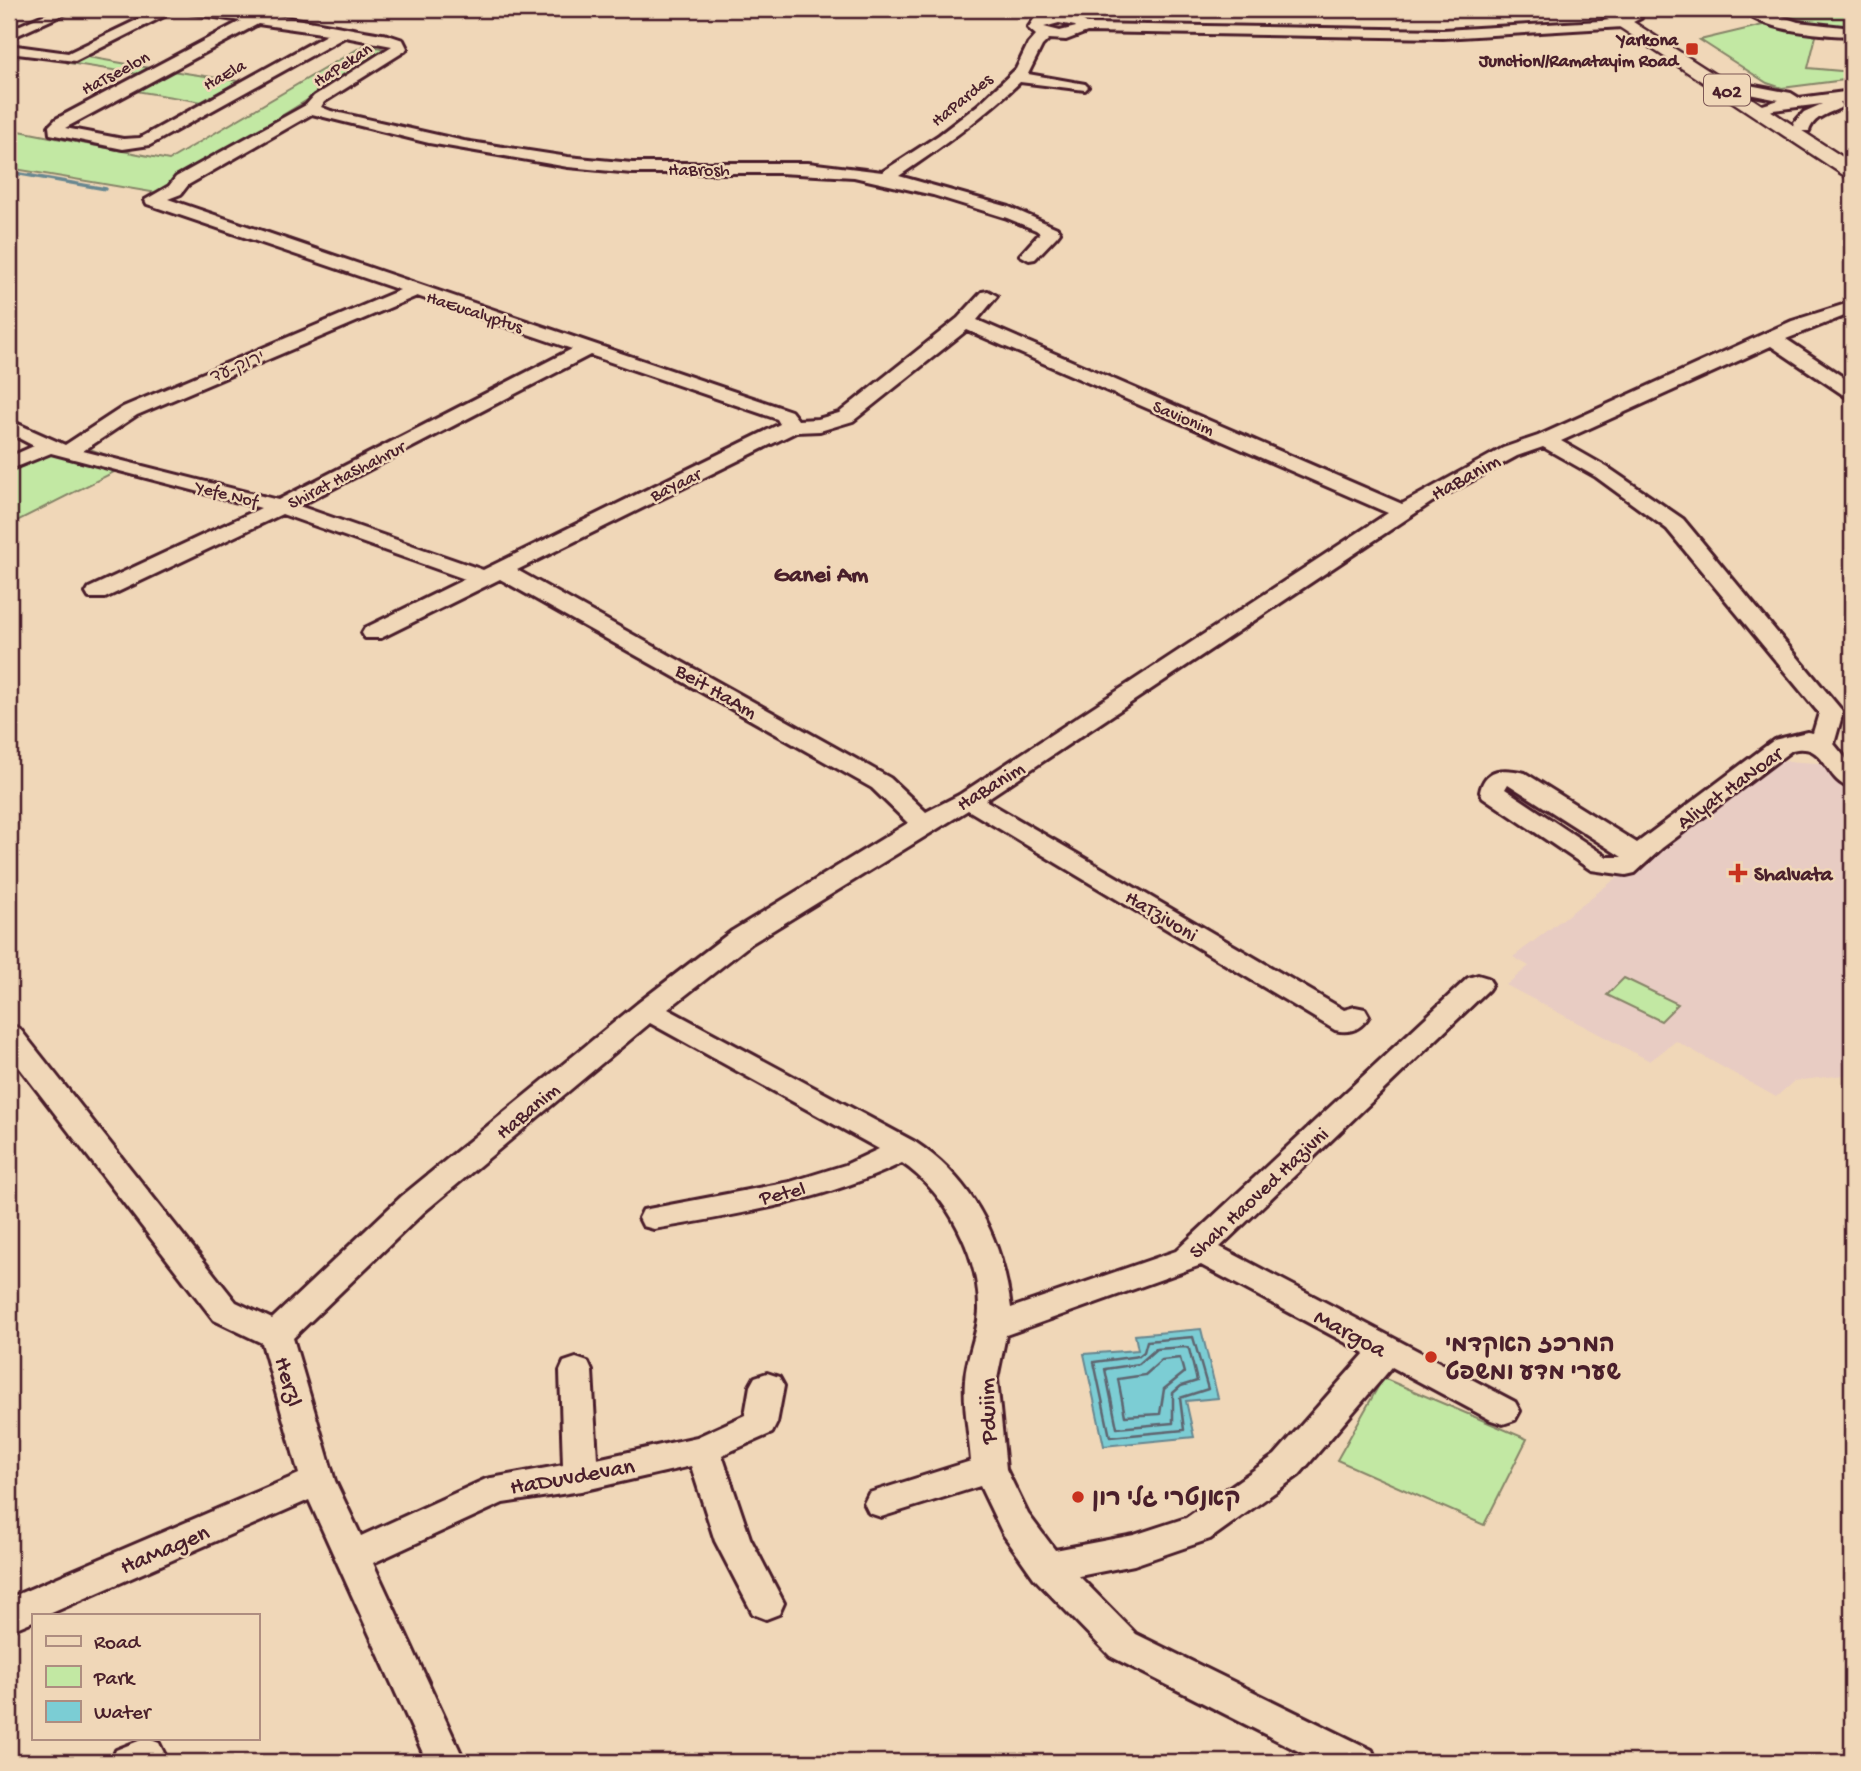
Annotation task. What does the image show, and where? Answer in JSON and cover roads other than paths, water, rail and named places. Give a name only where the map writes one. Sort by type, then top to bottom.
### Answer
[{"type":"main road","name":"402","points":[[1619,15],[1744,89],[1852,172]]},
{"type":"main road","name":"402","points":[[1619,15],[1852,160]]},
{"type":"street","points":[[9,35],[68,9]]},
{"type":"street","points":[[9,49],[70,58],[171,9]]},
{"type":"street","name":"HaPekan","points":[[153,200],[175,191],[182,181],[312,108],[319,99],[400,48],[398,43],[388,39],[190,9]]},
{"type":"street","points":[[1748,9],[1784,23],[1852,32]]},
{"type":"street","points":[[1047,21],[1069,35],[1084,28],[1443,34],[1524,29],[1619,15]]},
{"type":"street","name":"HaTseelon","points":[[123,144],[60,134],[56,129],[62,122],[258,19]]},
{"type":"street","name":"HaPardes","points":[[884,178],[984,108],[1023,71],[1047,21]]},
{"type":"street","name":"HaEla","points":[[123,144],[135,145],[149,140],[236,89],[343,32]]},
{"type":"street","points":[[1016,77],[1080,87]]},
{"type":"street","points":[[1744,89],[1794,98],[1852,103]]},
{"type":"street","points":[[1802,128],[1802,122],[1808,116],[1852,96]]},
{"type":"street","points":[[1769,110],[1834,102]]},
{"type":"street","name":"HaBrosh","points":[[312,108],[326,115],[460,145],[539,159],[677,169],[828,169],[884,178],[1001,211],[1051,232],[1029,254]]},
{"type":"street","name":"HaEucalyptus","points":[[153,200],[784,415],[793,426]]},
{"type":"street","name":"ירוק-עד","points":[[9,464],[58,449],[130,411],[414,291]]},
{"type":"street","name":"BaYaar","points":[[373,633],[793,426],[820,425],[846,417],[965,322],[988,296]]},
{"type":"street","name":"HaBanim","points":[[276,1335],[413,1204],[741,937],[924,824],[968,800],[1404,512],[1485,464],[1545,440],[1799,325],[1852,307]]},
{"type":"street","name":"Savionim","points":[[965,322],[1404,512]]},
{"type":"street","points":[[1772,338],[1852,392]]},
{"type":"street","name":"Shirat HaShahrur","points":[[97,593],[281,507],[590,348]]},
{"type":"street","name":"Yefe Nof","points":[[9,426],[58,449],[281,507],[492,574]]},
{"type":"street","points":[[1545,440],[1603,473],[1675,524],[1831,712],[1822,745],[1852,781]]},
{"type":"street","name":"Beit HaAm","points":[[492,574],[541,590],[881,783],[924,824]]},
{"type":"street","name":"Aliyat HaNoar","points":[[1639,856],[1516,778],[1504,775],[1494,783],[1492,792],[1600,864],[1626,867],[1639,856],[1653,842],[1783,745],[1807,739],[1822,745]]},
{"type":"street","name":"HaTzivoni","points":[[968,800],[1345,1023],[1355,1016]]},
{"type":"street","name":"Shah Haoved Hazivni","points":[[993,1326],[1187,1259],[1478,984]]},
{"type":"street","name":"Pduiim","points":[[648,1010],[904,1150],[930,1167],[955,1196],[975,1229],[991,1279],[995,1312],[981,1379],[989,1469],[1015,1524],[1047,1567],[1123,1645],[1358,1762]]},
{"type":"street","name":"Herzl","points":[[13,1047],[225,1311],[276,1335],[318,1481],[446,1762]]},
{"type":"street","name":"Petel","points":[[654,1217],[790,1192],[856,1173],[904,1150]]},
{"type":"street","name":"Margoa","points":[[1199,1250],[1503,1411]]},
{"type":"street","points":[[1047,1567],[1134,1550],[1198,1529],[1287,1465],[1387,1351]]},
{"type":"street","points":[[576,1371],[580,1477]]},
{"type":"street","name":"HaDuvdevan","points":[[354,1556],[498,1489],[580,1477],[703,1449],[760,1423],[767,1386]]},
{"type":"street","points":[[703,1449],[733,1541],[766,1603]]},
{"type":"street","points":[[881,1503],[989,1469]]},
{"type":"street","name":"HaMagen","points":[[9,1615],[318,1481]]},
{"type":"water","points":[[1201,1329],[1218,1398],[1186,1401],[1194,1437],[1104,1446],[1084,1354],[1138,1350],[1135,1335]]},
{"type":"waterway","points":[[9,172],[106,189]]},
{"type":"place","name":"Yarkona Junction//Ramatayim Road","points":[[1692,49]]},
{"type":"place","name":"Shalvata","points":[[1738,873]]},
{"type":"place","name":"המרכז האקדמי שערי מדע ומשפט","points":[[1431,1357]]},
{"type":"place","name":"קאנטרי גלי רון","points":[[1078,1497]]},
{"type":"district","name":"Ganei Am","points":[[821,573]]}]
